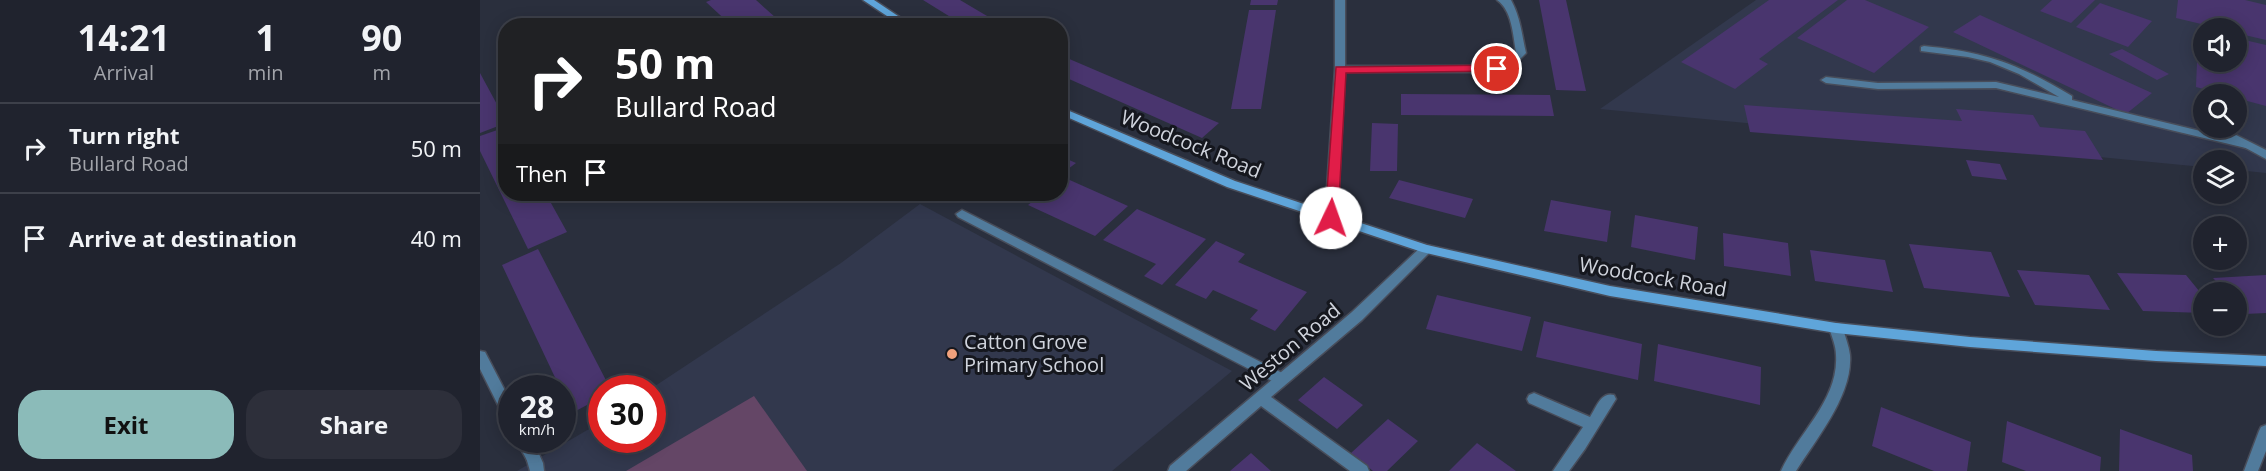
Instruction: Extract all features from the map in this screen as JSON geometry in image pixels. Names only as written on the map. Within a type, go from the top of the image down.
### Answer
[{"type":"street","points":[[868,0],[896,18]]},
{"type":"street","points":[[1331,218],[1340,69],[1340,0]]},
{"type":"street","points":[[1340,69],[1497,69],[1512,62],[1521,53],[1513,13],[1508,2],[1502,0]]},
{"type":"street","points":[[1924,49],[1977,56],[1995,61],[2038,81],[2080,105]]},
{"type":"street","points":[[1826,80],[1878,86],[1996,85],[2250,146]]},
{"type":"street","name":"Woodcock Road","points":[[1068,113],[1231,184],[1331,218],[1426,249],[1610,291],[1836,328],[1970,342],[2156,356],[2266,361]]},
{"type":"street","points":[[2235,138],[2266,155]]},
{"type":"street","points":[[962,214],[1281,379]]},
{"type":"street","name":"Weston Road","points":[[1175,471],[1358,316],[1426,249]]},
{"type":"street","points":[[1788,471],[1840,382],[1843,357],[1836,328]]},
{"type":"street","points":[[480,356],[498,391]]},
{"type":"street","points":[[1260,397],[1362,471]]},
{"type":"street","points":[[1534,399],[1593,426]]},
{"type":"street","points":[[1560,471],[1593,426],[1609,399]]},
{"type":"street","points":[[2251,471],[2266,431]]},
{"type":"shaded area","points":[[1756,0],[2266,0],[2266,173],[2247,171],[2247,150],[2193,150],[2193,166],[1600,109]]},
{"type":"shaded area","name":"Catton Grove Primary School","points":[[920,204],[1232,371],[1112,471],[517,471],[548,453],[576,453],[576,437],[588,430],[588,453],[666,453],[666,379],[841,263]]},
{"type":"shaded area","points":[[754,396],[807,471],[626,471],[657,453],[666,453],[666,448]]},
{"type":"building","points":[[756,0],[776,18],[723,18],[706,2]]},
{"type":"building","points":[[923,0],[960,0],[990,18],[952,18]]},
{"type":"building","points":[[1251,0],[1278,0],[1277,5],[1250,5]]},
{"type":"building","points":[[1539,0],[1566,0],[1586,91],[1556,90]]},
{"type":"building","points":[[1769,0],[1838,0],[1759,59],[1768,64],[1735,89],[1681,62]]},
{"type":"building","points":[[1847,0],[1865,0],[1929,27],[1874,73],[1797,38]]},
{"type":"building","points":[[2052,0],[2095,0],[2071,23],[2040,11]]},
{"type":"building","points":[[2178,0],[2245,0],[2266,5],[2266,40],[2247,36],[2247,18],[2193,18],[2193,22],[2176,18]]},
{"type":"building","points":[[2100,3],[2152,21],[2128,47],[2076,27]]},
{"type":"building","points":[[1249,10],[1276,10],[1261,109],[1231,109]]},
{"type":"building","points":[[1980,15],[2152,93],[2126,114],[1953,32]]},
{"type":"building","points":[[2247,41],[2266,45],[2266,106],[2247,101],[2247,84],[2196,84],[2197,72],[2247,72]]},
{"type":"building","points":[[2122,49],[2169,74],[2157,80],[2109,54]]},
{"type":"building","points":[[1068,58],[1219,123],[1202,138],[1068,79]]},
{"type":"building","points":[[480,73],[498,106],[498,126],[480,133]]},
{"type":"building","points":[[1401,94],[1550,95],[1554,116],[1401,115]]},
{"type":"building","points":[[1744,105],[1962,121],[1956,109],[2033,115],[2040,127],[2085,131],[2103,160],[1750,132]]},
{"type":"building","points":[[1372,123],[1398,124],[1397,171],[1370,171]]},
{"type":"building","points":[[498,130],[498,188],[480,151],[480,136]]},
{"type":"building","points":[[1068,160],[1076,163],[1068,169]]},
{"type":"building","points":[[1966,160],[2000,164],[2007,180],[1972,176]]},
{"type":"building","points":[[1068,179],[1128,206],[1095,236],[1028,205],[1033,201],[1068,201]]},
{"type":"building","points":[[1399,180],[1473,199],[1465,218],[1389,198]]},
{"type":"building","points":[[1551,200],[1611,211],[1607,242],[1544,231]]},
{"type":"building","points":[[504,201],[550,201],[567,232],[528,249]]},
{"type":"building","points":[[1137,209],[1206,239],[1162,285],[1144,276],[1156,264],[1103,240]]},
{"type":"building","points":[[1635,215],[1698,227],[1695,260],[1631,247]]},
{"type":"building","points":[[1723,233],[1788,243],[1791,276],[1724,266]]},
{"type":"building","points":[[1216,241],[1245,254],[1238,262],[1307,292],[1275,331],[1250,319],[1258,310],[1213,290],[1206,299],[1175,285]]},
{"type":"building","points":[[1909,244],[1991,252],[2010,297],[1924,288]]},
{"type":"building","points":[[538,249],[603,375],[588,375],[588,404],[576,411],[576,375],[554,375],[502,265]]},
{"type":"building","points":[[1810,250],[1885,260],[1893,292],[1815,281]]},
{"type":"building","points":[[2017,270],[2089,275],[2110,310],[2035,305]]},
{"type":"building","points":[[2117,273],[2186,275],[2193,284],[2193,313],[2143,311]]},
{"type":"building","points":[[2266,275],[2266,313],[2247,314],[2247,282],[2217,282],[2213,278]]},
{"type":"building","points":[[1437,295],[1531,317],[1522,351],[1426,329]]},
{"type":"building","points":[[1544,321],[1642,344],[1638,380],[1536,357]]},
{"type":"building","points":[[1658,344],[1761,367],[1760,405],[1654,381]]},
{"type":"building","points":[[1324,377],[1363,405],[1337,429],[1298,400]]},
{"type":"building","points":[[1881,407],[1971,442],[1967,471],[1934,471],[1872,446]]},
{"type":"building","points":[[1388,419],[1418,441],[1387,471],[1373,471],[1351,453]]},
{"type":"building","points":[[2007,421],[2101,457],[2100,471],[2026,471],[2002,462]]},
{"type":"building","points":[[2120,429],[2192,455],[2193,471],[2119,471]]},
{"type":"building","points":[[1477,443],[1516,471],[1449,471]]},
{"type":"building","points":[[1251,453],[1271,471],[1230,471]]},
{"type":"place","name":"Catton Grove Primary School","points":[[952,354]]},
{"type":"route","points":[[1331,218],[1340,69],[1497,69]]}]
